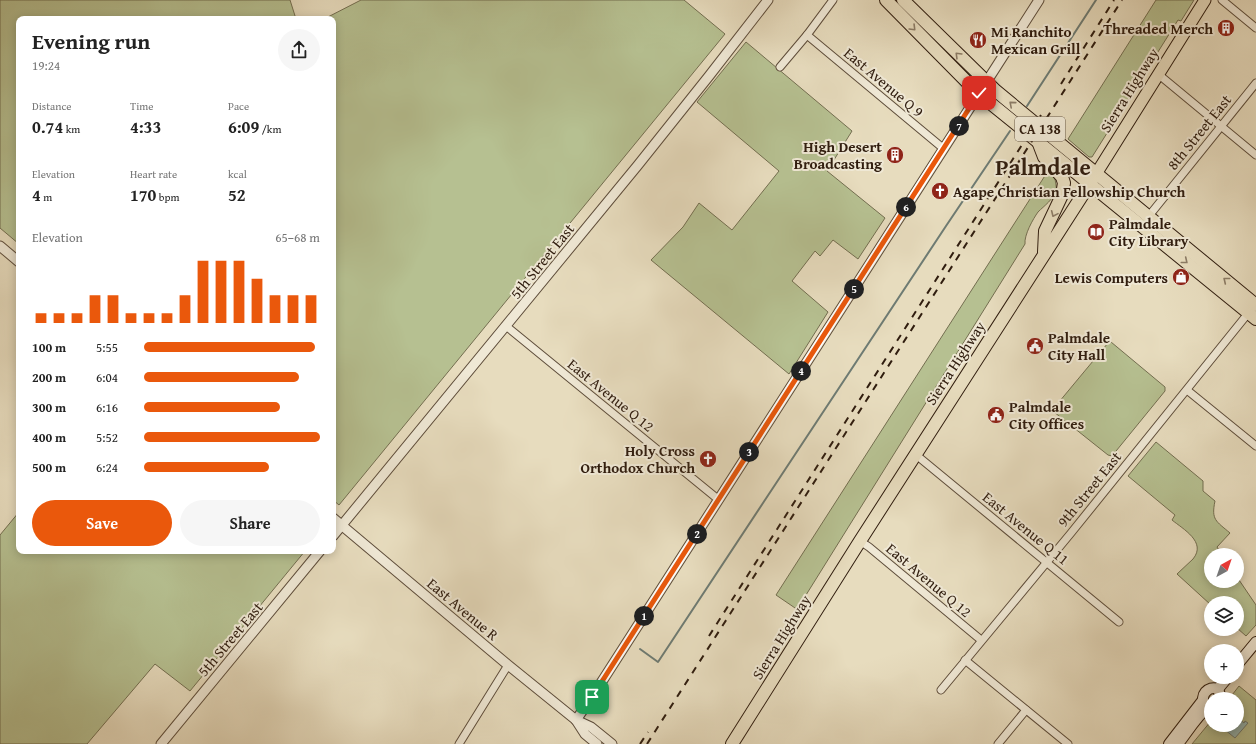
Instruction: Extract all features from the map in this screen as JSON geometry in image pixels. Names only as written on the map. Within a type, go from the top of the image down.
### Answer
[{"type":"highway","name":"CA 138","points":[[886,0],[979,93],[1039,142],[1148,217],[1254,309]]},
{"type":"highway","name":"CA 138","points":[[903,0],[986,82],[1040,128],[1093,179],[1254,309]]},
{"type":"highway","points":[[1039,142],[1044,157],[1062,177],[1064,183],[1062,195],[1045,232],[1044,252]]},
{"type":"highway","name":"Sierra Highway","points":[[732,744],[1044,252],[1093,179]]},
{"type":"main road","name":"Sierra Highway","points":[[1093,179],[1205,0]]},
{"type":"main road","points":[[1244,657],[1256,642]]},
{"type":"main road","points":[[1169,744],[1204,708]]},
{"type":"main road","points":[[1178,744],[1204,709]]},
{"type":"street","name":"5th Street East","points":[[336,532],[686,106],[768,0]]},
{"type":"street","points":[[780,67],[833,0]]},
{"type":"street","points":[[576,720],[719,500],[1039,0]]},
{"type":"street","points":[[1222,0],[1256,28]]},
{"type":"street","name":"East Avenue Q 9","points":[[807,34],[944,149]]},
{"type":"street","points":[[1158,74],[1256,155]]},
{"type":"street","name":"8th Street East","points":[[1148,217],[1256,83]]},
{"type":"street","points":[[0,246],[16,259]]},
{"type":"street","name":"9th Street East","points":[[940,690],[1254,309]]},
{"type":"street","name":"East Avenue Q 12","points":[[506,326],[719,500]]},
{"type":"street","points":[[1187,390],[1256,446]]},
{"type":"street","name":"East Avenue Q 11","points":[[915,454],[1120,622]]},
{"type":"street","name":"East Avenue R","points":[[336,520],[508,665],[576,720],[591,727],[612,744]]},
{"type":"street","name":"East Avenue Q 12","points":[[860,541],[981,640]]},
{"type":"street","name":"5th Street East","points":[[161,744],[318,554]]},
{"type":"street","points":[[965,660],[1068,744]]},
{"type":"street","points":[[459,744],[508,665]]},
{"type":"street","points":[[998,744],[1026,710]]},
{"type":"street","name":"East Avenue R","points":[[576,720],[585,734],[597,744]]},
{"type":"green space","points":[[0,0],[290,0],[295,16],[16,16],[16,241],[0,228]]},
{"type":"green space","points":[[361,0],[684,0],[725,34],[339,505],[336,502],[336,16],[330,16]]},
{"type":"green space","points":[[1156,0],[1194,0],[1181,21],[1178,20],[1092,157],[1089,157],[1068,139]]},
{"type":"green space","points":[[746,42],[852,131],[827,171],[885,218],[858,259],[833,240],[820,256],[815,251],[792,281],[828,312],[789,374],[651,260],[683,227],[699,203],[732,230],[779,171],[697,102]]},
{"type":"green space","points":[[1048,171],[1055,178],[1055,193],[1038,212],[1031,223],[1027,232],[1025,244],[806,595],[803,610],[798,610],[776,595]]},
{"type":"green space","points":[[1111,342],[1165,387],[1165,391],[1112,456],[1108,455],[1054,412],[1054,408],[1108,343]]},
{"type":"green space","points":[[1156,442],[1203,481],[1203,491],[1215,501],[1214,516],[1216,520],[1230,533],[1218,548],[1204,548],[1204,588],[1244,587],[1256,605],[1256,625],[1246,636],[1244,634],[1244,596],[1204,596],[1204,599],[1177,574],[1193,559],[1197,553],[1197,547],[1192,536],[1172,520],[1175,515],[1128,476]]},
{"type":"green space","points":[[16,516],[16,554],[303,554],[190,691],[155,664],[87,744],[0,744],[0,535]]},
{"type":"green space","points":[[1239,686],[1256,700],[1256,744],[1192,744],[1204,729],[1204,732],[1244,732],[1244,692],[1234,692]]},
{"type":"water","points":[[1245,721],[1248,723],[1244,728]]},
{"type":"water","points":[[1228,732],[1240,732],[1235,738]]},
{"type":"waterway","points":[[1027,106],[1096,0]]},
{"type":"waterway","points":[[640,649],[658,662],[1010,131]]},
{"type":"railway","points":[[1061,84],[1114,0]]},
{"type":"railway","points":[[647,744],[1122,0]]},
{"type":"railway","points":[[709,636],[1041,115]]},
{"type":"railway","points":[[640,744],[648,732]]},
{"type":"place","name":"Threaded Merch","points":[[1226,28]]},
{"type":"place","name":"Mi Ranchito Mexican Grill","points":[[978,40]]},
{"type":"place","name":"High Desert Broadcasting","points":[[895,155]]},
{"type":"place","name":"Agape Christian Fellowship Church","points":[[940,191]]},
{"type":"place","name":"Palmdale City Library","points":[[1096,232]]},
{"type":"place","name":"Lewis Computers","points":[[1181,277]]},
{"type":"place","name":"Palmdale City Hall","points":[[1035,346]]},
{"type":"place","name":"Palmdale City Offices","points":[[996,415]]},
{"type":"place","name":"Holy Cross Orthodox Church","points":[[708,459]]},
{"type":"district","name":"Palmdale","points":[[1043,166]]},
{"type":"route","points":[[592,697],[979,93]]}]
